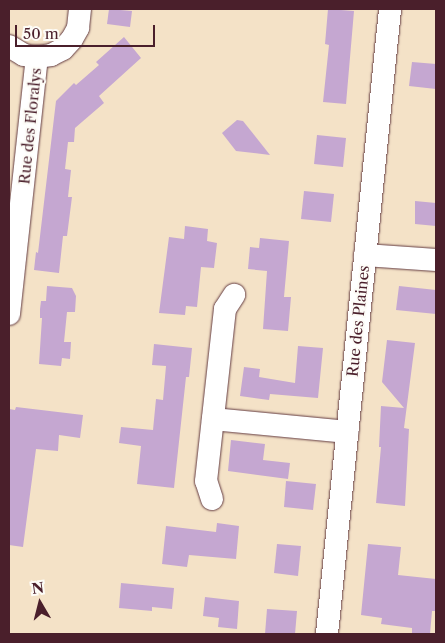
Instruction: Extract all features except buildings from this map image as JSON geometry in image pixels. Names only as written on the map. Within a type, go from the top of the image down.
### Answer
[{"type":"street","name":"Rue des Floralys","points":[[9,46],[24,55],[37,57],[51,55],[63,49],[72,39],[78,28],[80,9]]},
{"type":"street","name":"Rue des Plaines","points":[[327,634],[390,9]]},
{"type":"street","name":"Rue des Floralys","points":[[9,314],[37,57]]},
{"type":"street","points":[[365,255],[436,260]]},
{"type":"street","points":[[212,499],[206,481],[225,309],[234,295]]},
{"type":"street","points":[[213,419],[347,432]]}]
